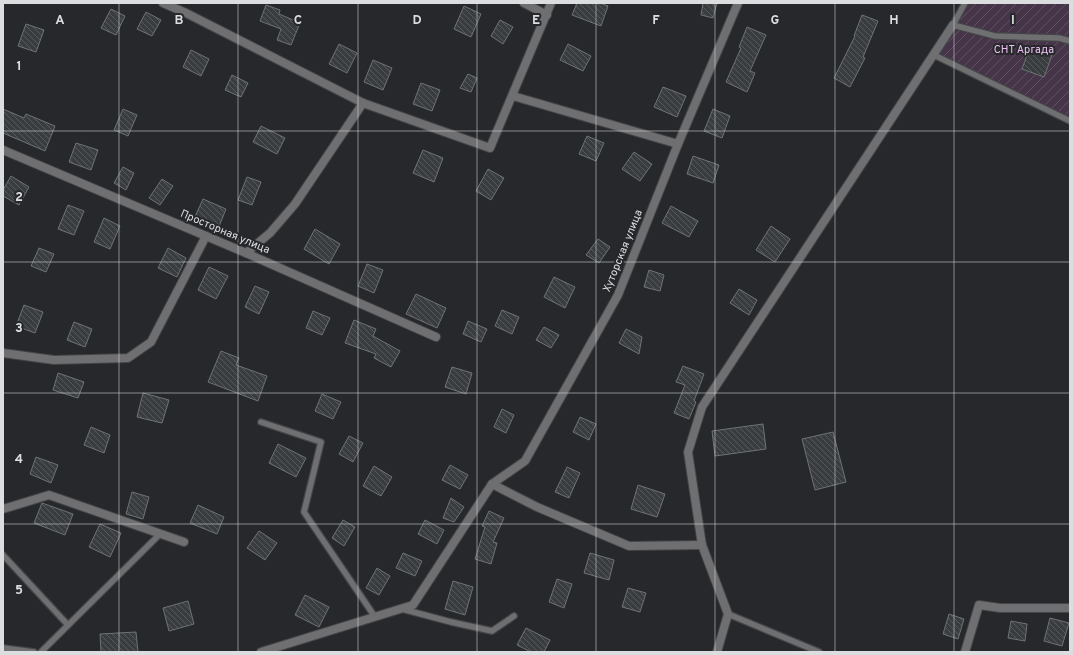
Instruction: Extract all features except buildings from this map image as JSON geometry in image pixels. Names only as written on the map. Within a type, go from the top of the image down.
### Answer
[{"type":"street","points":[[163,3],[186,13],[363,103],[490,148],[551,3]]},
{"type":"street","points":[[524,3],[547,15]]},
{"type":"street","name":"Хуторская улица","points":[[492,484],[525,461],[618,295],[678,144],[738,3]]},
{"type":"street","points":[[718,652],[728,614],[702,545],[688,452],[702,406],[953,25]]},
{"type":"street","points":[[512,96],[678,144]]},
{"type":"street","points":[[246,253],[270,233],[295,204],[363,103]]},
{"type":"street","name":"Просторная улица","points":[[3,150],[246,253],[436,337]]},
{"type":"street","points":[[3,353],[54,360],[128,358],[151,342],[206,236]]},
{"type":"street","points":[[262,652],[413,605],[492,484],[536,507],[628,546],[702,545]]},
{"type":"street","points":[[3,509],[49,496],[184,542]]},
{"type":"street","points":[[965,652],[979,605],[1000,608],[1070,608]]},
{"type":"lane","points":[[965,3],[953,25],[995,36],[1059,38],[1070,41]]},
{"type":"lane","points":[[934,55],[1070,121]]},
{"type":"lane","points":[[261,422],[321,442],[304,512],[375,617]]},
{"type":"lane","points":[[41,652],[160,534]]},
{"type":"lane","points":[[3,555],[68,625]]},
{"type":"lane","points":[[402,609],[492,631],[514,616]]},
{"type":"lane","points":[[728,614],[819,652]]},
{"type":"lane","points":[[3,648],[34,652]]},
{"type":"green space","name":"СНТ Аргада","points":[[964,3],[1070,3],[1070,125],[934,55]]}]
